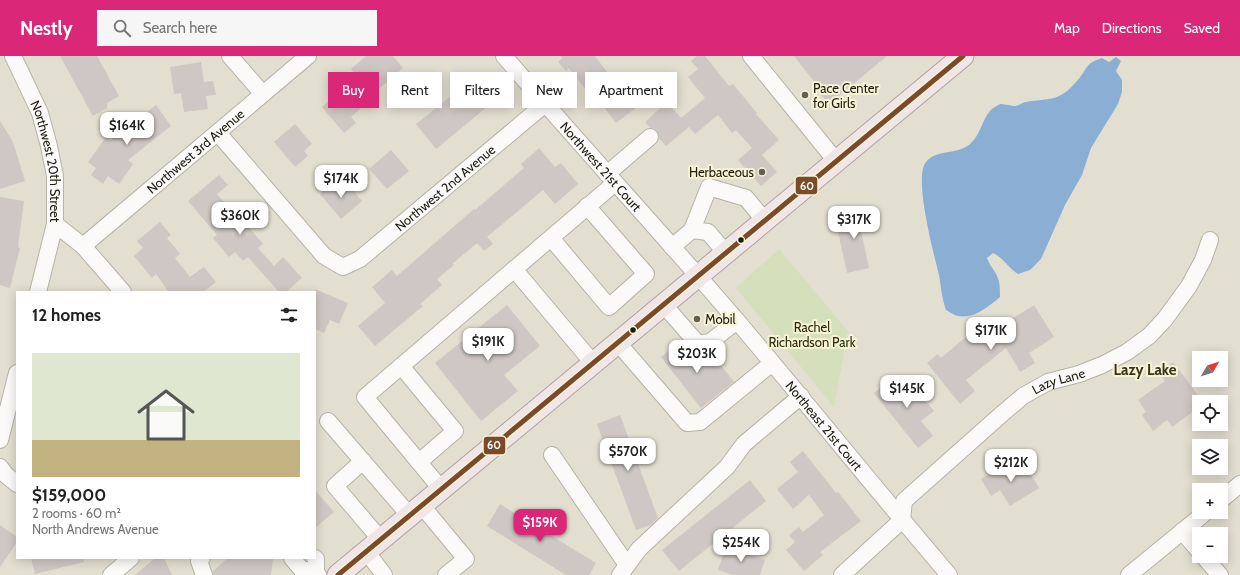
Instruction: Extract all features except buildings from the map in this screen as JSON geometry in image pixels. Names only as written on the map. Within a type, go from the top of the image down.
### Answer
[{"type":"main road","points":[[338,575],[765,221],[953,59]]},
{"type":"street","name":"Northwest 20th Street","points":[[13,56],[40,114],[49,146],[55,176],[55,224],[83,246],[122,291]]},
{"type":"street","points":[[230,56],[263,94]]},
{"type":"street","name":"Northwest 3rd Avenue","points":[[83,246],[308,56]]},
{"type":"street","name":"Northwest 21st Court","points":[[504,56],[522,77]]},
{"type":"street","points":[[751,56],[836,161]]},
{"type":"street","name":"Northwest 2nd Avenue","points":[[218,133],[324,256],[343,266],[360,259],[540,108]]},
{"type":"street","name":"Northwest 21st Court","points":[[549,108],[698,277]]},
{"type":"street","points":[[442,490],[364,397],[588,206],[650,137]]},
{"type":"street","points":[[672,247],[692,230],[709,186],[746,198],[765,221]]},
{"type":"street","points":[[551,238],[609,307],[646,274],[588,206]]},
{"type":"street","points":[[38,291],[55,224]]},
{"type":"street","points":[[692,230],[708,232],[726,253]]},
{"type":"street","name":"Lazy Lane","points":[[902,520],[904,501],[1023,396],[1048,382],[1079,374],[1102,365],[1127,352],[1149,336],[1161,323],[1189,286],[1203,260],[1210,240]]},
{"type":"street","points":[[514,269],[594,363]]},
{"type":"street","name":"Northeast 21st Court","points":[[698,277],[801,396],[949,575]]},
{"type":"street","points":[[664,305],[698,344],[710,342],[737,321]]},
{"type":"street","points":[[618,343],[687,423],[700,422],[772,364]]},
{"type":"street","points":[[401,366],[455,431],[419,462]]},
{"type":"street","points":[[0,440],[16,376]]},
{"type":"street","points":[[552,455],[623,570],[639,550],[727,468],[744,444],[801,396]]},
{"type":"street","points":[[328,421],[363,461],[466,559],[446,575]]},
{"type":"street","points":[[363,461],[335,486],[374,546],[384,575]]},
{"type":"street","points":[[0,467],[6,475],[16,483]]},
{"type":"street","points":[[1228,494],[1240,484]]},
{"type":"street","points":[[1129,575],[1197,519]]},
{"type":"street","points":[[842,575],[902,520]]},
{"type":"street","points":[[1182,531],[1192,543]]},
{"type":"street","points":[[112,575],[129,559]]},
{"type":"street","points":[[293,559],[301,570],[316,568]]},
{"type":"street","points":[[1209,563],[1220,575]]},
{"type":"green space","name":"Rachel Richardson Park","points":[[779,249],[848,331],[834,407],[736,288]]},
{"type":"water","points":[[1116,57],[1121,61],[1116,71],[1122,80],[1122,92],[1118,104],[1091,148],[1082,175],[1065,205],[1041,259],[1030,270],[1018,274],[993,253],[987,258],[998,278],[1000,297],[991,305],[970,316],[958,316],[946,310],[929,234],[923,199],[923,170],[926,162],[936,155],[961,149],[967,146],[980,131],[985,118],[990,111],[1000,104],[1016,106],[1025,102],[1059,96],[1070,88],[1080,78],[1089,65],[1096,60],[1102,58],[1109,62]]},
{"type":"transit line","name":"60","points":[[338,575],[963,56]]},
{"type":"place","name":"Pace Center for Girls","points":[[805,95]]},
{"type":"place","name":"Herbaceous","points":[[762,172]]},
{"type":"place","name":"Mobil","points":[[697,319]]},
{"type":"district","name":"Lazy Lake","points":[[1145,370]]}]
